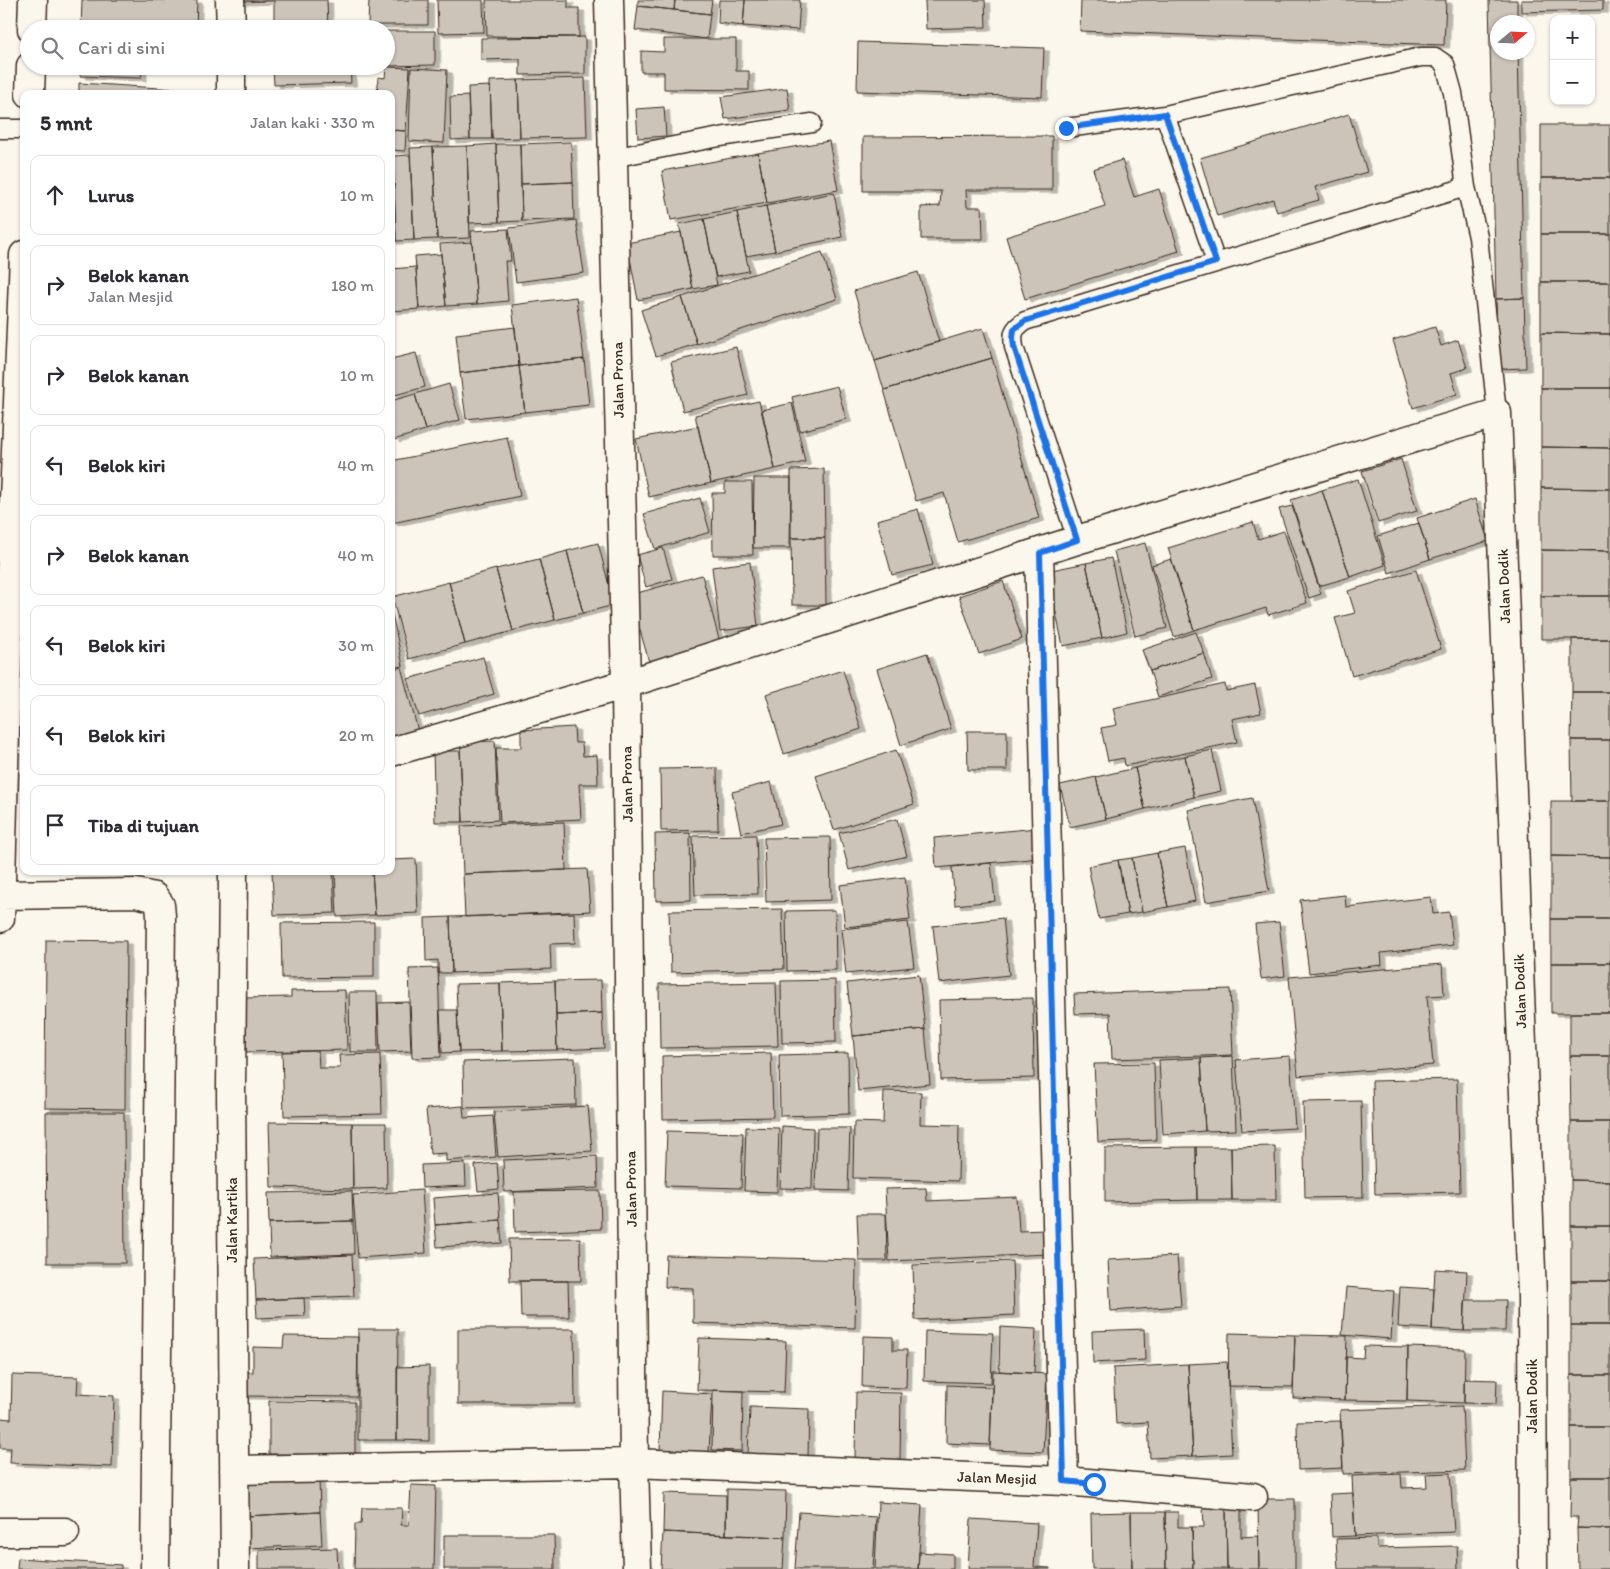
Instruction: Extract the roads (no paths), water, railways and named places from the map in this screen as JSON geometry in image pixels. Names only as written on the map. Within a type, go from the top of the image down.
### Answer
[{"type":"street","points":[[32,20],[33,0]]},
{"type":"street","points":[[230,0],[231,20]]},
{"type":"street","name":"Jalan Prona","points":[[609,0],[626,684],[634,1464],[637,1569]]},
{"type":"street","points":[[30,75],[30,90]]},
{"type":"street","points":[[231,75],[231,90]]},
{"type":"street","points":[[20,339],[3,695],[0,902],[59,883],[136,893],[154,897],[160,905],[155,1569]]},
{"type":"street","points":[[395,751],[626,684],[1077,540],[1497,413]]},
{"type":"street","name":"Jalan Dodik","points":[[1497,413],[1532,1296],[1533,1569]]},
{"type":"street","points":[[1040,553],[1064,1481]]},
{"type":"street","name":"Jalan Kartika","points":[[233,875],[232,1098],[235,1569]]},
{"type":"street","name":"Jalan Mesjid","points":[[234,1470],[634,1464],[1064,1481],[1253,1498]]},
{"type":"street","points":[[0,1532],[65,1532]]},
{"type":"lane","points":[[1066,128],[1165,114],[1422,58],[1435,57],[1445,64],[1451,84],[1466,187],[1478,237],[1497,413]]},
{"type":"lane","points":[[1165,114],[1216,262]]},
{"type":"lane","points":[[612,158],[720,137],[812,123]]},
{"type":"lane","points":[[0,128],[20,129]]},
{"type":"lane","points":[[1077,540],[1014,347],[1014,329],[1025,321],[1466,187]]}]
